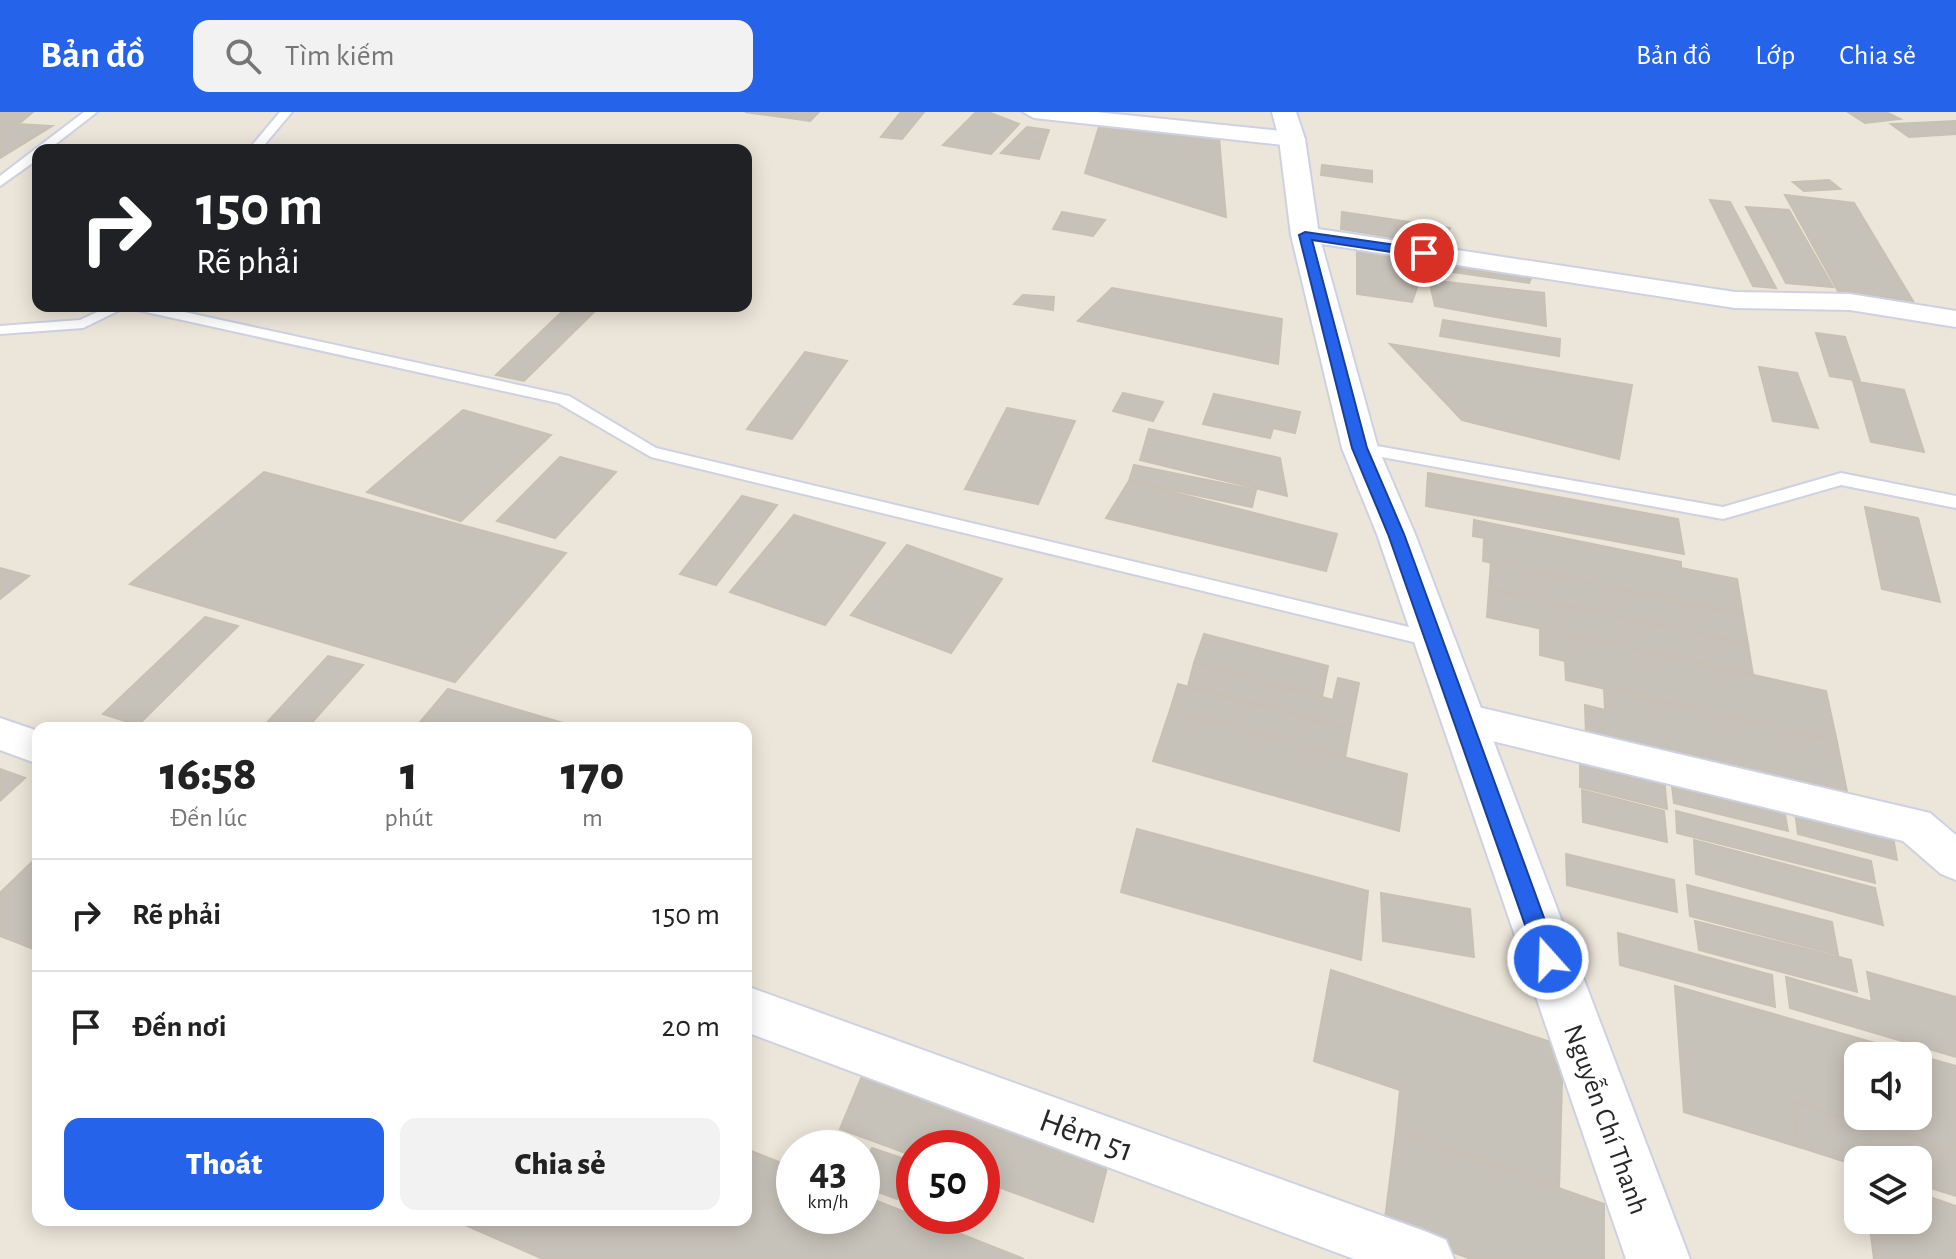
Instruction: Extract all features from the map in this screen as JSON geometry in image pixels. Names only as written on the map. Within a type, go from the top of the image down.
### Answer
[{"type":"main road","name":"Nguyễn Chí Thanh","points":[[1288,126],[1305,235],[1360,448],[1396,534],[1658,1259]]},
{"type":"street","points":[[1034,112],[1288,126]]},
{"type":"street","points":[[1305,235],[1735,300],[1850,302],[1956,319]]},
{"type":"street","points":[[1461,719],[1915,826],[1956,861]]},
{"type":"street","points":[[0,734],[32,746]]},
{"type":"street","name":"Hẻm 51","points":[[752,1011],[1427,1259]]},
{"type":"lane","points":[[49,144],[91,112]]},
{"type":"lane","points":[[259,144],[286,112]]},
{"type":"lane","points":[[0,182],[32,157]]},
{"type":"lane","points":[[0,330],[83,324],[108,312]]},
{"type":"lane","points":[[164,312],[563,399],[651,452],[1434,640]]},
{"type":"lane","points":[[1360,448],[1723,513],[1841,479],[1956,502]]},
{"type":"building","points":[[0,112],[33,112],[21,122],[0,123]]},
{"type":"building","points":[[745,112],[819,112],[810,121]]},
{"type":"building","points":[[901,112],[924,112],[902,139],[881,137]]},
{"type":"building","points":[[976,112],[988,112],[1019,124],[991,154],[943,145]]},
{"type":"building","points":[[1848,112],[1886,112],[1900,119],[1865,123]]},
{"type":"building","points":[[1101,120],[1219,138],[1226,217],[1085,173]]},
{"type":"building","points":[[1956,121],[1956,134],[1909,137],[1891,124]]},
{"type":"building","points":[[0,123],[52,126],[0,158]]},
{"type":"building","points":[[1027,127],[1049,130],[1044,144],[1014,140]]},
{"type":"building","points":[[1014,140],[1044,144],[1039,159],[1001,153]]},
{"type":"building","points":[[1322,165],[1372,171],[1372,182],[1321,175]]},
{"type":"building","points":[[1829,180],[1840,189],[1804,191],[1793,182]]},
{"type":"building","points":[[1785,195],[1854,203],[1913,301],[1838,291]]},
{"type":"building","points":[[1710,200],[1730,202],[1776,288],[1753,286]]},
{"type":"building","points":[[1746,207],[1789,210],[1833,287],[1786,283]]},
{"type":"building","points":[[1062,212],[1105,220],[1093,236],[1053,229]]},
{"type":"building","points":[[1342,212],[1450,228],[1443,246],[1341,229]]},
{"type":"building","points":[[1357,250],[1404,257],[1422,273],[1412,302],[1357,294]]},
{"type":"building","points":[[1424,253],[1535,270],[1529,283],[1424,268]]},
{"type":"building","points":[[1429,280],[1544,293],[1546,326],[1435,306]]},
{"type":"building","points":[[1112,288],[1282,319],[1278,364],[1078,321]]},
{"type":"building","points":[[1023,295],[1054,297],[1053,310],[1014,304]]},
{"type":"building","points":[[562,312],[594,312],[524,381],[496,375]]},
{"type":"building","points":[[1443,320],[1560,339],[1559,356],[1440,336]]},
{"type":"building","points":[[1816,333],[1845,337],[1860,381],[1830,376]]},
{"type":"building","points":[[1390,344],[1632,385],[1619,459],[1462,420]]},
{"type":"building","points":[[805,352],[847,361],[792,439],[747,429]]},
{"type":"building","points":[[1759,367],[1797,373],[1818,428],[1773,421]]},
{"type":"building","points":[[1853,381],[1904,390],[1924,452],[1871,442]]},
{"type":"building","points":[[1123,393],[1163,402],[1153,421],[1113,411]]},
{"type":"building","points":[[1214,394],[1300,412],[1295,433],[1273,428],[1270,438],[1203,424]]},
{"type":"building","points":[[1007,408],[1075,421],[1038,504],[965,489]]},
{"type":"building","points":[[463,410],[551,435],[461,521],[367,492]]},
{"type":"building","points":[[1149,429],[1280,458],[1287,496],[1140,460]]},
{"type":"building","points":[[560,457],[616,472],[555,538],[497,521]]},
{"type":"building","points":[[1134,465],[1256,490],[1252,507],[1129,481]]},
{"type":"building","points":[[264,472],[566,553],[455,682],[130,584]]},
{"type":"building","points":[[1428,473],[1678,519],[1684,554],[1426,506]]},
{"type":"building","points":[[1129,481],[1337,534],[1326,571],[1106,518]]},
{"type":"building","points":[[742,496],[777,505],[716,585],[680,574]]},
{"type":"building","points":[[1865,507],[1918,518],[1940,602],[1882,589]]},
{"type":"building","points":[[794,515],[885,543],[825,625],[730,592]]},
{"type":"building","points":[[1474,520],[1681,562],[1681,568],[1737,579],[1743,615],[1483,561],[1484,538],[1473,536]]},
{"type":"building","points":[[907,545],[1002,579],[951,653],[851,615]]},
{"type":"building","points":[[1491,562],[1743,615],[1748,644],[1489,589]]},
{"type":"building","points":[[0,568],[29,576],[0,599]]},
{"type":"building","points":[[1489,589],[1748,644],[1753,675],[1487,617]]},
{"type":"building","points":[[205,617],[238,626],[141,722],[128,722],[103,714]]},
{"type":"building","points":[[1540,628],[1826,691],[1837,742],[1566,680],[1565,661],[1540,655]]},
{"type":"building","points":[[1204,634],[1328,666],[1322,697],[1194,663]]},
{"type":"building","points":[[328,656],[363,665],[312,722],[268,722]]},
{"type":"building","points":[[1194,663],[1333,700],[1338,678],[1359,683],[1350,730],[1188,686]]},
{"type":"building","points":[[1178,684],[1350,730],[1345,758],[1170,710]]},
{"type":"building","points":[[1604,688],[1837,742],[1848,797],[1586,736],[1585,705],[1605,710]]},
{"type":"building","points":[[448,689],[560,722],[420,722]]},
{"type":"building","points":[[1170,710],[1407,774],[1399,831],[1153,761]]},
{"type":"building","points":[[1580,756],[1664,777],[1667,809],[1580,787]]},
{"type":"building","points":[[0,769],[25,778],[0,801]]},
{"type":"building","points":[[1671,777],[1783,804],[1788,831],[1674,803]]},
{"type":"building","points":[[1582,790],[1664,811],[1667,842],[1583,822]]},
{"type":"building","points":[[1676,811],[1871,861],[1875,883],[1677,833]]},
{"type":"building","points":[[1795,811],[1893,837],[1897,860],[1798,834]]},
{"type":"building","points":[[1137,829],[1368,891],[1361,960],[1121,892]]},
{"type":"building","points":[[1694,840],[1875,888],[1883,925],[1696,874]]},
{"type":"building","points":[[1566,854],[1674,880],[1677,912],[1567,885]]},
{"type":"building","points":[[32,862],[32,948],[0,936],[0,893]]},
{"type":"building","points":[[1687,885],[1832,922],[1838,955],[1690,916]]},
{"type":"building","points":[[1381,893],[1470,909],[1474,957],[1383,941]]},
{"type":"building","points":[[1695,921],[1851,960],[1857,992],[1699,950]]},
{"type":"building","points":[[1618,933],[1772,975],[1775,1007],[1620,965]]},
{"type":"building","points":[[1331,970],[1563,1046],[1559,1189],[1396,1131],[1400,1090],[1314,1061]]},
{"type":"building","points":[[1867,972],[1956,997],[1956,1057],[1932,1050],[1932,1042],[1905,1042],[1790,1008],[1786,977],[1872,1002]]},
{"type":"building","points":[[1675,986],[1872,1042],[1844,1042],[1844,1118],[1792,1102],[1799,1147],[1684,1112]]},
{"type":"building","points":[[1932,1059],[1956,1066],[1956,1151],[1886,1130],[1932,1130]]},
{"type":"building","points":[[865,1069],[968,1106],[959,1130],[896,1130],[896,1149],[880,1144],[880,1130],[840,1129]]},
{"type":"building","points":[[1792,1102],[1844,1118],[1844,1130],[1886,1130],[1956,1151],[1956,1196],[1932,1188],[1932,1146],[1844,1146],[1844,1161],[1799,1147]]},
{"type":"building","points":[[968,1106],[1110,1156],[1093,1222],[1000,1188],[1000,1130],[959,1130]]},
{"type":"building","points":[[1396,1131],[1604,1204],[1604,1259],[1471,1259],[1384,1227]]},
{"type":"building","points":[[752,1151],[776,1161],[776,1234],[880,1234],[880,1202],[896,1208],[896,1234],[961,1234],[1024,1259],[543,1259],[468,1226],[752,1226]]},
{"type":"building","points":[[880,1151],[896,1156],[896,1199],[880,1193]]},
{"type":"building","points":[[1932,1198],[1956,1206],[1956,1259],[1874,1259],[1871,1234],[1932,1234]]},
{"type":"route","points":[[1424,253],[1305,235],[1360,448],[1396,534],[1548,959]]}]
